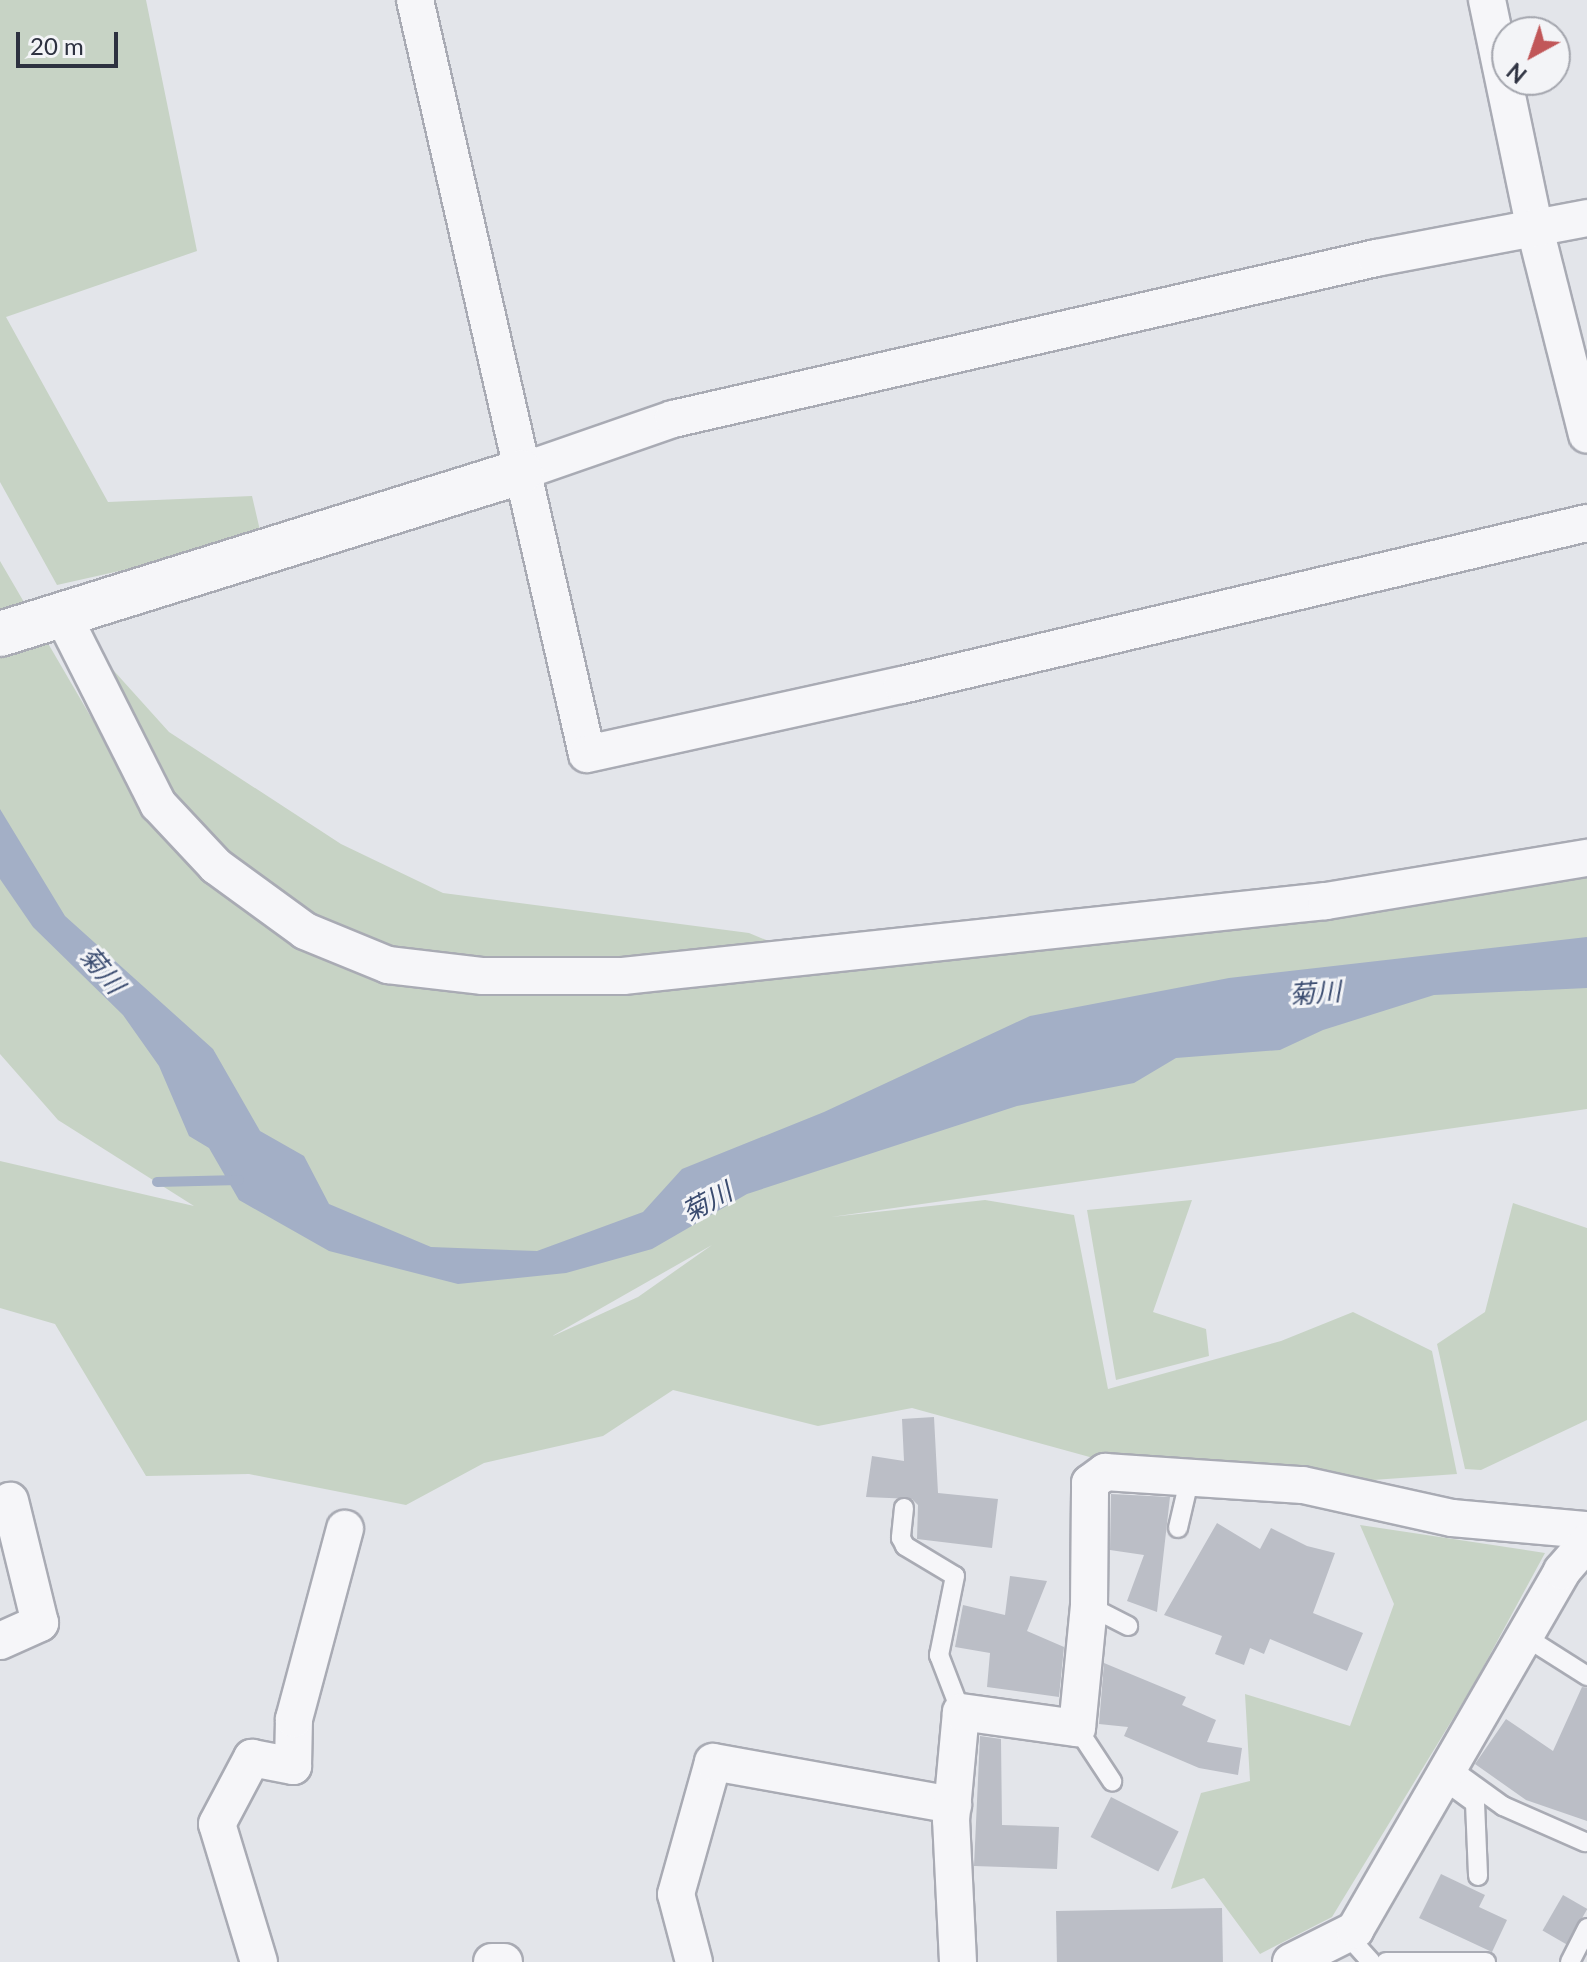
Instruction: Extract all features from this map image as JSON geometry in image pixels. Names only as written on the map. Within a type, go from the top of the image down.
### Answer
[{"type":"street","points":[[415,0],[520,472],[587,754],[902,685],[1587,523]]},
{"type":"street","points":[[1487,0],[1535,229],[1587,435]]},
{"type":"street","points":[[0,634],[520,472],[673,419],[1376,258],[1587,218]]},
{"type":"street","points":[[55,617],[158,804],[216,866],[305,931],[388,965],[483,976],[623,976],[1326,901],[1587,858]]},
{"type":"street","points":[[958,1962],[953,1805],[961,1712],[1077,1728],[1089,1606],[1090,1483],[1105,1472],[1189,1481],[1303,1485],[1452,1518],[1587,1530]]},
{"type":"street","points":[[0,1641],[40,1623],[10,1501]]},
{"type":"street","points":[[259,1962],[217,1824],[252,1758],[293,1766],[294,1719],[345,1529]]},
{"type":"street","points":[[1291,1962],[1355,1930],[1562,1571],[1587,1542]]},
{"type":"street","points":[[694,1962],[676,1894],[713,1762],[953,1805]]},
{"type":"street","points":[[492,1962],[504,1962]]},
{"type":"lane","points":[[1178,1528],[1189,1481]]},
{"type":"lane","points":[[904,1508],[901,1538],[905,1546],[955,1576],[939,1655],[961,1712]]},
{"type":"lane","points":[[1089,1606],[1128,1626]]},
{"type":"lane","points":[[1524,1636],[1587,1676]]},
{"type":"lane","points":[[1077,1728],[1112,1781]]},
{"type":"lane","points":[[1445,1773],[1503,1806],[1585,1842]]},
{"type":"lane","points":[[1445,1773],[1475,1803],[1478,1876]]},
{"type":"lane","points":[[1570,1962],[1587,1928]]},
{"type":"lane","points":[[1347,1935],[1371,1962]]},
{"type":"lane","points":[[1386,1962],[1486,1962]]},
{"type":"green space","points":[[0,0],[146,0],[197,251],[6,317],[108,502],[252,496],[262,539],[57,585],[0,482]]},
{"type":"green space","points":[[0,561],[123,772],[96,651],[169,732],[341,844],[443,893],[749,933],[795,952],[1587,868],[1587,1109],[831,1217],[985,1200],[1074,1215],[1108,1389],[1281,1341],[1353,1312],[1432,1351],[1457,1474],[1303,1485],[1177,1481],[912,1408],[818,1426],[673,1390],[603,1436],[484,1463],[406,1505],[249,1474],[146,1476],[55,1324],[0,1308],[0,1161],[194,1206],[58,1120],[0,1054]],"holes":[[[712,1245],[638,1297],[553,1336]]]},
{"type":"green space","points":[[1192,1200],[1153,1312],[1206,1329],[1209,1356],[1116,1380],[1087,1210]]},
{"type":"green space","points":[[1513,1203],[1587,1228],[1587,1420],[1481,1470],[1465,1469],[1437,1344],[1485,1312]]},
{"type":"green space","points":[[1360,1525],[1545,1553],[1474,1684],[1332,1917],[1260,1954],[1204,1878],[1171,1889],[1201,1793],[1250,1781],[1245,1694],[1350,1726],[1394,1604]]},
{"type":"water","name":"菊川","points":[[0,809],[65,916],[213,1049],[260,1131],[304,1156],[329,1204],[431,1247],[537,1251],[643,1212],[682,1169],[824,1112],[1030,1016],[1229,978],[1587,937],[1587,988],[1434,995],[1323,1030],[1280,1050],[1176,1058],[1134,1083],[1017,1106],[747,1194],[652,1249],[566,1273],[458,1284],[329,1251],[239,1200],[209,1148],[189,1136],[159,1066],[123,1015],[33,927],[0,879]]},
{"type":"building","points":[[934,1417],[938,1493],[998,1499],[992,1548],[917,1539],[918,1505],[912,1499],[866,1497],[872,1456],[904,1461],[902,1419]]},
{"type":"building","points":[[1111,1494],[1170,1497],[1157,1612],[1127,1601],[1144,1555],[1110,1550]]},
{"type":"building","points":[[1217,1523],[1260,1549],[1271,1528],[1307,1546],[1335,1553],[1313,1613],[1363,1633],[1347,1671],[1270,1639],[1264,1654],[1250,1648],[1244,1665],[1215,1654],[1222,1636],[1164,1615]]},
{"type":"building","points":[[1010,1576],[1047,1581],[1027,1631],[1064,1647],[1059,1697],[987,1687],[990,1653],[955,1647],[963,1605],[1005,1615]]},
{"type":"building","points":[[1104,1663],[1186,1697],[1182,1705],[1216,1720],[1207,1742],[1242,1748],[1238,1775],[1199,1768],[1124,1736],[1128,1727],[1099,1724]]},
{"type":"building","points":[[1582,1687],[1587,1688],[1587,1821],[1526,1800],[1475,1764],[1506,1719],[1553,1751]]},
{"type":"building","points":[[980,1736],[1001,1739],[1002,1825],[1059,1827],[1057,1869],[974,1866]]},
{"type":"building","points":[[1111,1797],[1179,1832],[1158,1872],[1091,1837]]},
{"type":"building","points":[[1441,1874],[1485,1895],[1479,1907],[1507,1920],[1492,1952],[1419,1918]]},
{"type":"building","points":[[1563,1895],[1587,1909],[1567,1945],[1542,1931]]},
{"type":"building","points":[[1222,1908],[1223,1962],[1057,1962],[1056,1911]]},
{"type":"waterway","points":[[157,1182],[239,1180]]}]
